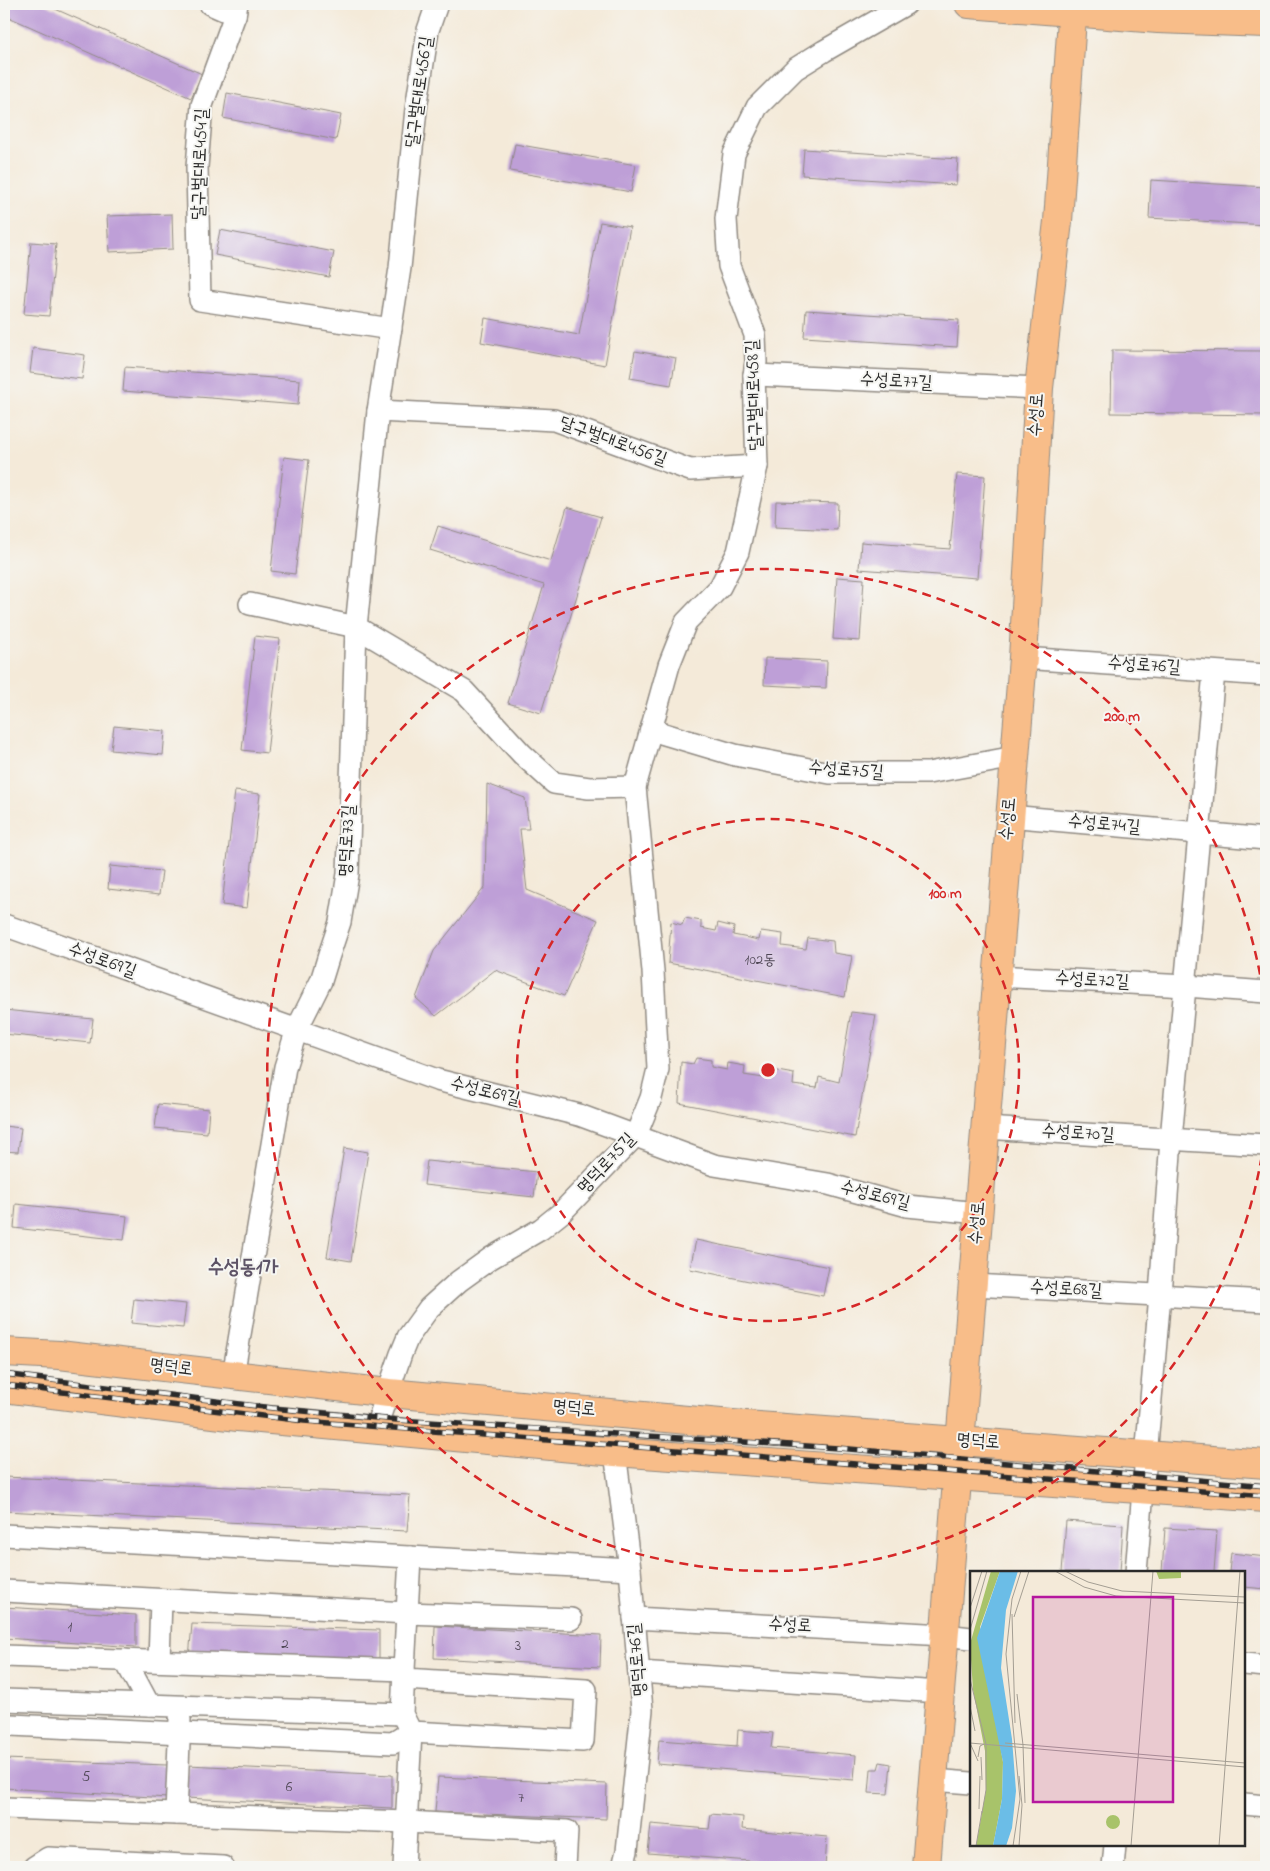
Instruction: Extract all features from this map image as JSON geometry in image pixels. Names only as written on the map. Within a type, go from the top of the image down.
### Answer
[{"type":"main road","points":[[969,4],[1073,8],[1158,19],[1266,23]]},
{"type":"main road","name":"수성로","points":[[926,1867],[940,1692],[958,1636],[958,1476],[960,1441],[1023,658],[1039,388],[1058,221],[1073,8]]},
{"type":"main road","name":"명덕로","points":[[4,1352],[59,1355],[389,1393],[732,1424],[1146,1453],[1266,1464]]},
{"type":"main road","name":"명덕로","points":[[4,1388],[238,1417],[615,1452],[1266,1498]]},
{"type":"street","points":[[210,4],[236,9]]},
{"type":"street","name":"달구벌대로456길","points":[[356,627],[378,411],[400,268],[416,109],[428,30],[437,4]]},
{"type":"street","name":"달구벌대로458길","points":[[635,787],[669,665],[686,622],[720,587],[738,552],[757,466],[754,375],[756,362],[755,335],[729,266],[726,219],[734,154],[757,107],[795,69],[906,4]]},
{"type":"street","name":"달구벌대로454길","points":[[236,9],[202,105],[197,167],[200,300],[391,329]]},
{"type":"street","name":"수성로77길","points":[[754,375],[1039,388]]},
{"type":"street","name":"달구벌대로456길","points":[[378,411],[554,420],[690,470],[757,466]]},
{"type":"street","points":[[250,604],[356,627],[464,691],[522,754],[554,783],[589,788],[635,787]]},
{"type":"street","name":"명덕로73길","points":[[234,1376],[285,1067],[297,1029],[321,981],[340,922],[348,874],[356,627]]},
{"type":"street","name":"수성로76길","points":[[1023,658],[1266,675]]},
{"type":"street","points":[[1136,1571],[1160,1295],[1171,1139],[1214,672]]},
{"type":"street","name":"수성로75길","points":[[651,730],[735,755],[830,774],[928,774],[1015,757]]},
{"type":"street","name":"명덕로75길","points":[[375,1430],[408,1337],[428,1308],[459,1281],[491,1258],[541,1229],[561,1213],[636,1136],[651,1098],[658,1069],[652,962],[635,787]]},
{"type":"street","name":"수성로74길","points":[[1009,816],[1266,839]]},
{"type":"street","name":"수성로69길","points":[[4,925],[437,1080],[579,1116],[714,1165],[828,1184],[907,1206],[978,1213]]},
{"type":"street","name":"수성로72길","points":[[997,976],[1266,992]]},
{"type":"street","name":"수성로70길","points":[[985,1128],[1266,1144]]},
{"type":"street","name":"수성로68길","points":[[973,1285],[1266,1300]]},
{"type":"street","name":"명덕로76길","points":[[615,1452],[630,1569],[642,1710],[627,1851],[623,1867]]},
{"type":"street","points":[[4,1535],[630,1569]]},
{"type":"street","points":[[404,1867],[407,1822],[407,1723],[404,1675],[410,1557]]},
{"type":"street","points":[[4,1592],[407,1613],[571,1619]]},
{"type":"street","points":[[159,1661],[161,1600]]},
{"type":"street","name":"수성로","points":[[634,1618],[958,1636]]},
{"type":"street","points":[[4,1656],[159,1661],[404,1675],[586,1690],[583,1741],[407,1723],[180,1706],[4,1700]]},
{"type":"street","points":[[125,1660],[149,1705]]},
{"type":"street","points":[[1245,1664],[1266,1666]]},
{"type":"street","points":[[639,1672],[940,1692]]},
{"type":"street","points":[[63,1727],[64,1702]]},
{"type":"street","points":[[176,1814],[180,1706]]},
{"type":"street","points":[[11,1725],[393,1743],[407,1723]]},
{"type":"street","points":[[933,1780],[970,1783]]},
{"type":"street","points":[[1245,1804],[1266,1806]]},
{"type":"street","points":[[4,1808],[407,1822],[567,1830],[565,1867]]},
{"type":"street","points":[[1113,1867],[1115,1846]]},
{"type":"street","points":[[34,1867],[48,1858],[223,1867]]},
{"type":"building","points":[[4,4],[44,4],[202,74],[191,98],[4,15]]},
{"type":"building","points":[[227,93],[341,115],[336,140],[223,118]]},
{"type":"building","points":[[515,144],[636,165],[631,192],[510,171]]},
{"type":"building","points":[[804,149],[958,159],[956,185],[802,175]]},
{"type":"building","points":[[1151,180],[1266,187],[1266,225],[1149,218]]},
{"type":"building","points":[[172,214],[173,249],[109,252],[107,216]]},
{"type":"building","points":[[600,222],[630,227],[605,365],[481,342],[485,318],[579,335]]},
{"type":"building","points":[[220,230],[334,252],[329,277],[215,255]]},
{"type":"building","points":[[31,242],[56,244],[49,316],[24,314]]},
{"type":"building","points":[[806,310],[959,320],[957,347],[804,337]]},
{"type":"building","points":[[33,348],[85,355],[82,379],[30,373]]},
{"type":"building","points":[[1112,350],[1266,351],[1266,415],[1111,413]]},
{"type":"building","points":[[635,351],[676,358],[671,385],[630,378]]},
{"type":"building","points":[[125,367],[300,380],[298,405],[123,391]]},
{"type":"building","points":[[284,457],[309,460],[295,574],[271,571]]},
{"type":"building","points":[[957,474],[985,476],[977,578],[859,569],[861,542],[950,549]]},
{"type":"building","points":[[776,501],[838,503],[837,530],[775,527]]},
{"type":"building","points":[[567,507],[601,517],[541,713],[508,703],[544,585],[430,550],[438,526],[551,561]]},
{"type":"building","points":[[837,577],[864,579],[860,641],[833,639]]},
{"type":"building","points":[[255,636],[280,639],[267,753],[242,750]]},
{"type":"building","points":[[765,658],[827,661],[826,688],[764,685]]},
{"type":"building","points":[[114,726],[165,731],[163,755],[111,750]]},
{"type":"building","points":[[487,784],[525,798],[529,829],[520,829],[527,890],[598,920],[564,996],[495,970],[436,1016],[416,998],[434,951],[485,887]]},
{"type":"building","points":[[235,791],[260,794],[247,908],[222,905]]},
{"type":"building","points":[[110,866],[162,871],[159,895],[108,889]]},
{"type":"building","points":[[685,918],[701,921],[701,928],[716,931],[718,923],[734,927],[733,935],[759,940],[761,931],[783,934],[782,946],[806,949],[808,938],[833,941],[834,953],[852,956],[845,997],[668,963],[671,922],[682,925]]},
{"type":"building","points":[[4,1010],[93,1019],[90,1043],[4,1034]]},
{"type":"building","points":[[851,1012],[876,1015],[855,1137],[679,1103],[681,1062],[693,1064],[696,1058],[711,1060],[711,1067],[727,1070],[728,1063],[745,1066],[744,1075],[770,1079],[772,1070],[794,1074],[793,1085],[817,1088],[819,1077],[839,1082]]},
{"type":"building","points":[[158,1104],[209,1109],[207,1133],[155,1128]]},
{"type":"building","points":[[4,1126],[21,1128],[18,1152],[4,1151]]},
{"type":"building","points":[[344,1148],[368,1152],[351,1261],[327,1257]]},
{"type":"building","points":[[427,1161],[537,1172],[534,1197],[424,1185]]},
{"type":"building","points":[[16,1204],[127,1216],[124,1240],[14,1228]]},
{"type":"building","points":[[696,1240],[829,1267],[823,1296],[690,1269]]},
{"type":"building","points":[[134,1299],[186,1304],[183,1328],[131,1323]]},
{"type":"building","points":[[4,1477],[410,1495],[407,1531],[4,1511]]},
{"type":"building","points":[[1066,1521],[1123,1525],[1120,1571],[1062,1571]]},
{"type":"building","points":[[1165,1528],[1217,1531],[1214,1571],[1162,1571]]},
{"type":"building","points":[[1231,1553],[1266,1557],[1266,1589],[1245,1587],[1245,1571],[1229,1571]]},
{"type":"building","points":[[4,1607],[136,1615],[136,1647],[4,1638]]},
{"type":"building","points":[[192,1624],[379,1630],[379,1664],[189,1658]]},
{"type":"building","points":[[435,1626],[601,1635],[600,1667],[434,1658]]},
{"type":"building","points":[[738,1730],[773,1733],[771,1748],[856,1755],[854,1780],[657,1764],[659,1740],[737,1746]]},
{"type":"building","points":[[4,1759],[167,1765],[168,1798],[4,1788]]},
{"type":"building","points":[[880,1762],[891,1764],[888,1794],[869,1793],[871,1769],[878,1769]]},
{"type":"building","points":[[188,1765],[392,1775],[392,1808],[185,1798]]},
{"type":"building","points":[[438,1777],[607,1784],[606,1819],[435,1812]]},
{"type":"building","points":[[711,1814],[743,1817],[742,1829],[827,1837],[825,1867],[648,1853],[651,1824],[709,1829]]},
{"type":"railway","points":[[4,1374],[272,1408],[397,1420],[838,1448],[1266,1486]]},
{"type":"railway","points":[[4,1385],[304,1421],[1266,1496]]},
{"type":"district","name":"수성동1가","points":[[243,1268]]}]
